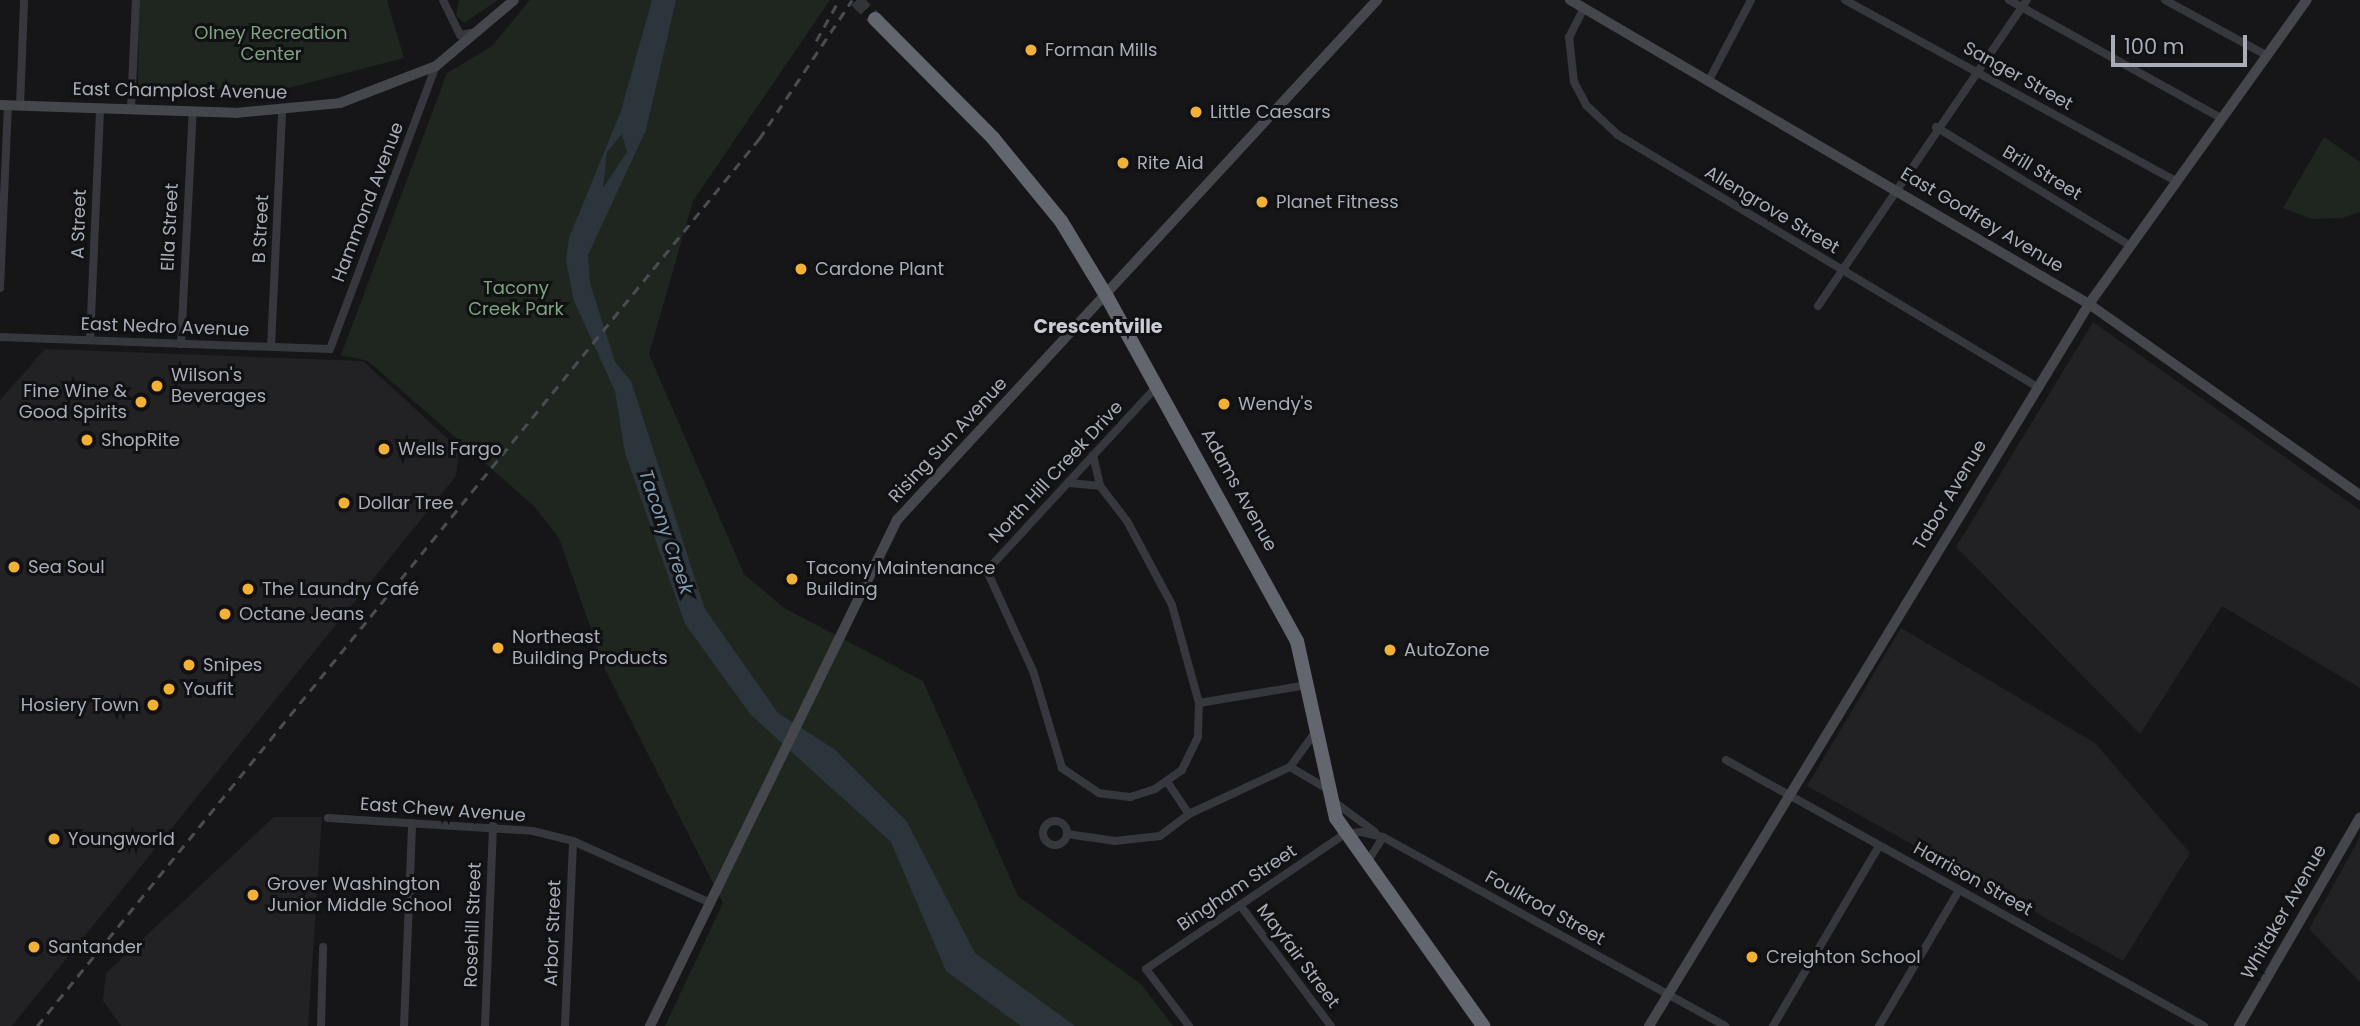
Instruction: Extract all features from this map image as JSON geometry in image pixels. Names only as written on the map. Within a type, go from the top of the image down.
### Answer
[{"type":"highway","name":"Adams Avenue","points":[[875,19],[1001,147],[1061,221],[1107,296],[1279,603],[1308,685],[1332,796],[1345,834],[1483,1026]]},
{"type":"street","points":[[20,106],[24,0]]},
{"type":"street","points":[[131,109],[135,0]]},
{"type":"street","points":[[443,0],[460,35],[483,30]]},
{"type":"street","name":"East Champlost Avenue","points":[[4,105],[282,113],[365,96],[436,66],[483,30],[514,0]]},
{"type":"street","name":"Rising Sun Avenue","points":[[650,1026],[897,520],[1107,296],[1377,0]]},
{"type":"street","name":"East Godfrey Avenue","points":[[1570,0],[2089,304],[2360,495]]},
{"type":"street","points":[[1708,82],[1751,0]]},
{"type":"street","name":"Sanger Street","points":[[1845,0],[2176,181]]},
{"type":"street","points":[[2009,0],[2024,4],[2221,118]]},
{"type":"street","points":[[2165,0],[2266,55]]},
{"type":"street","name":"Tabor Avenue","points":[[1649,1026],[1785,793],[2089,304],[2307,0]]},
{"type":"street","points":[[1818,306],[1894,188],[2024,4]]},
{"type":"street","name":"Allengrove Street","points":[[1584,8],[1569,37],[1568,56],[1586,105],[1618,135],[2038,387]]},
{"type":"street","name":"Hammond Avenue","points":[[330,349],[436,66]]},
{"type":"street","points":[[0,288],[4,105]]},
{"type":"street","name":"A Street","points":[[90,340],[100,108]]},
{"type":"street","name":"Ella Street","points":[[181,344],[193,111]]},
{"type":"street","name":"B Street","points":[[271,347],[282,113]]},
{"type":"street","name":"Brill Street","points":[[1936,127],[2131,246]]},
{"type":"street","name":"East Nedro Avenue","points":[[0,337],[330,349]]},
{"type":"street","name":"North Hill Creek Drive","points":[[1158,385],[988,573],[1033,671],[1053,751],[1085,787],[1130,797],[1168,783]]},
{"type":"street","points":[[1093,456],[1100,486],[1158,574],[1199,703],[1194,750],[1168,783],[1189,814]]},
{"type":"street","points":[[1068,483],[1100,486]]},
{"type":"street","points":[[1199,703],[1308,685]]},
{"type":"street","points":[[1067,834],[1143,840],[1177,830],[1189,814],[1290,767],[1318,729]]},
{"type":"street","name":"Harrison Street","points":[[1726,760],[2204,1026]]},
{"type":"street","name":"Foulkrod Street","points":[[1290,767],[1383,837],[1725,1026]]},
{"type":"street","name":"Whitaker Avenue","points":[[2239,1026],[2360,817]]},
{"type":"street","name":"East Chew Avenue","points":[[328,818],[493,825],[573,841],[710,902]]},
{"type":"street","points":[[404,1026],[412,822]]},
{"type":"street","name":"Rosehill Street","points":[[485,1026],[493,825]]},
{"type":"street","points":[[1345,834],[1375,832]]},
{"type":"street","name":"Bingham Street","points":[[1189,1026],[1146,969],[1345,834]]},
{"type":"street","points":[[1367,864],[1383,837]]},
{"type":"street","name":"Arbor Street","points":[[565,1026],[573,841]]},
{"type":"street","points":[[1773,1026],[1879,845]]},
{"type":"street","points":[[1879,1026],[1959,890]]},
{"type":"street","name":"Mayfair Street","points":[[1240,905],[1331,1026]]},
{"type":"street","points":[[321,1026],[323,947]]},
{"type":"shaded area","points":[[2093,322],[2360,510],[2360,688],[2222,606],[2140,734],[1956,547]]},
{"type":"shaded area","points":[[45,349],[363,361],[459,449],[456,476],[12,1026],[0,1026],[0,400]]},
{"type":"shaded area","points":[[1901,628],[2095,743],[2190,853],[2123,961],[1807,786]]},
{"type":"shaded area","name":"Grover Washington Junior Middle School","points":[[274,817],[322,817],[308,1026],[121,1026],[103,1001],[106,973]]},
{"type":"shaded area","points":[[2360,837],[2360,982],[2309,929]]},
{"type":"green space","name":"Olney Recreation Center","points":[[139,0],[387,0],[404,58],[281,90],[138,88]]},
{"type":"green space","points":[[459,0],[498,0],[464,23],[456,16]]},
{"type":"green space","name":"Tacony Creek Park","points":[[530,0],[830,0],[693,201],[649,354],[744,574],[784,608],[923,681],[1018,896],[1141,984],[1173,1026],[665,1026],[723,903],[605,669],[559,538],[534,506],[368,361],[341,355],[447,73],[492,46]]},
{"type":"green space","points":[[2324,137],[2360,162],[2360,212],[2342,218],[2312,219],[2283,208]]},
{"type":"water","name":"Tacony Creek","points":[[652,0],[676,0],[646,130],[588,255],[590,283],[615,362],[631,381],[705,609],[778,713],[834,749],[907,822],[975,953],[1075,1026],[1021,1026],[946,971],[891,842],[751,715],[685,624],[625,453],[615,391],[574,301],[566,260],[569,238],[621,111]],"holes":[[[622,134],[627,152],[603,188],[607,152]]]},
{"type":"tunnel","points":[[856,0],[875,19]]},
{"type":"railway","points":[[816,41],[839,0]]},
{"type":"railway","points":[[37,1026],[759,139],[852,0]]},
{"type":"place","name":"Forman Mills","points":[[1031,50]]},
{"type":"place","name":"Little Caesars","points":[[1196,112]]},
{"type":"place","name":"Rite Aid","points":[[1123,163]]},
{"type":"place","name":"Planet Fitness","points":[[1262,202]]},
{"type":"place","name":"Cardone Plant","points":[[801,269]]},
{"type":"place","name":"Wilson's Beverages","points":[[157,386]]},
{"type":"place","name":"Fine Wine & Good Spirits","points":[[141,402]]},
{"type":"place","name":"Wendy's","points":[[1224,404]]},
{"type":"place","name":"ShopRite","points":[[87,440]]},
{"type":"place","name":"Wells Fargo","points":[[384,449]]},
{"type":"place","name":"Dollar Tree","points":[[344,503]]},
{"type":"place","name":"Sea Soul","points":[[14,567]]},
{"type":"place","name":"Tacony Maintenance Building","points":[[792,579]]},
{"type":"place","name":"The Laundry Café","points":[[248,589]]},
{"type":"place","name":"Octane Jeans","points":[[225,614]]},
{"type":"place","name":"Northeast Building Products","points":[[498,648]]},
{"type":"place","name":"AutoZone","points":[[1390,650]]},
{"type":"place","name":"Snipes","points":[[189,665]]},
{"type":"place","name":"Youfit","points":[[169,689]]},
{"type":"place","name":"Hosiery Town","points":[[153,705]]},
{"type":"place","name":"Youngworld","points":[[54,839]]},
{"type":"place","name":"Grover Washington Junior Middle School","points":[[253,895]]},
{"type":"place","name":"Santander","points":[[34,947]]},
{"type":"place","name":"Creighton School","points":[[1752,957]]},
{"type":"district","name":"Crescentville","points":[[1098,327]]}]
